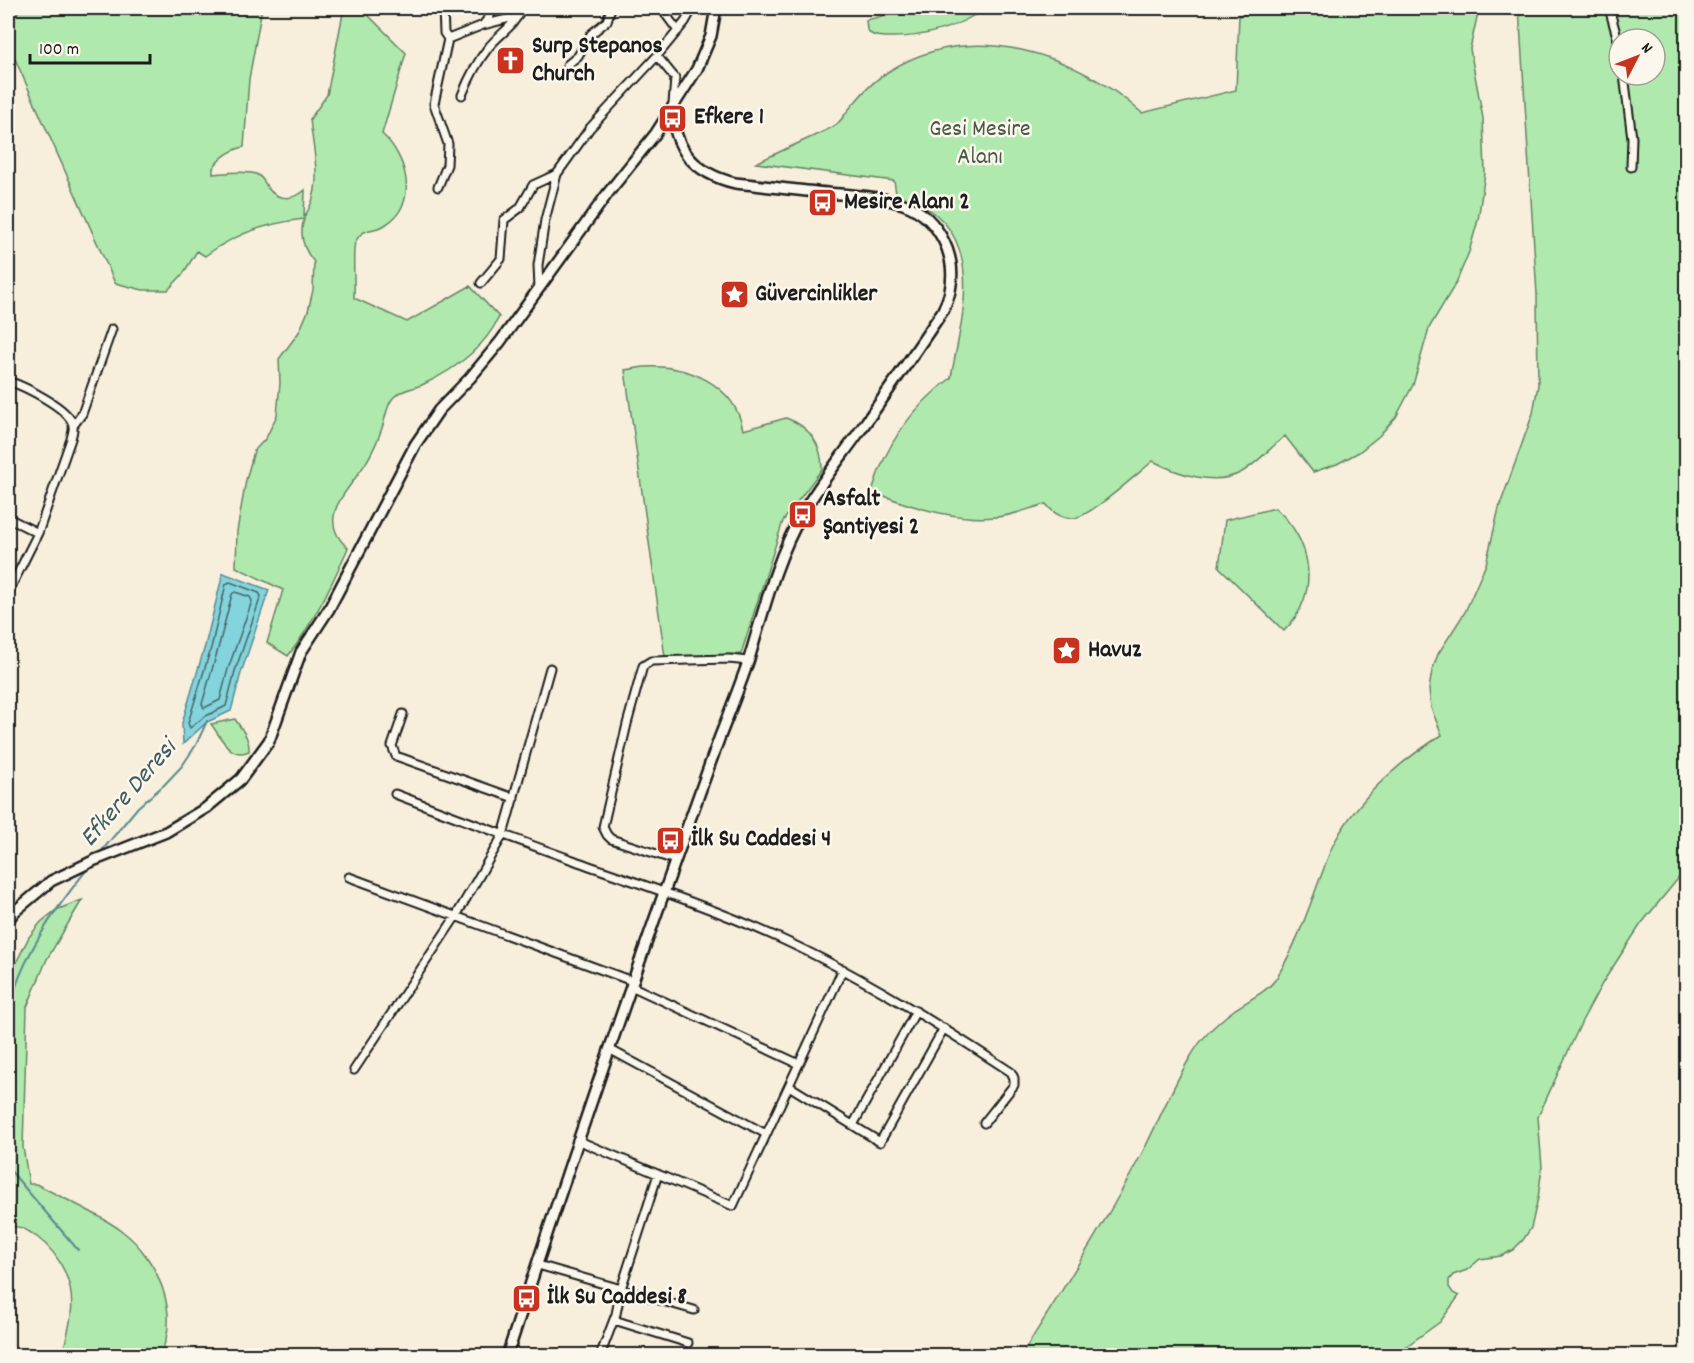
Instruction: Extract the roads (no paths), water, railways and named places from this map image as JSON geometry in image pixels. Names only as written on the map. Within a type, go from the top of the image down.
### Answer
[{"type":"street","points":[[438,187],[447,165],[448,144],[434,104],[448,39],[444,33],[443,8]]},
{"type":"street","points":[[483,25],[490,16],[492,8]]},
{"type":"street","points":[[462,95],[489,46],[509,28],[522,8]]},
{"type":"street","points":[[567,66],[578,56],[591,34],[607,21],[611,8]]},
{"type":"street","points":[[661,8],[678,31]]},
{"type":"street","points":[[539,291],[538,265],[545,219],[557,174],[590,128],[657,56],[693,8]]},
{"type":"street","points":[[8,920],[14,912],[51,881],[95,860],[166,832],[206,808],[241,779],[269,741],[301,652],[329,609],[415,445],[439,410],[470,378],[539,291],[608,192],[656,133],[697,69],[711,36],[716,8]]},
{"type":"street","points":[[1609,8],[1614,27]]},
{"type":"street","points":[[448,39],[483,25],[518,16]]},
{"type":"street","points":[[507,1356],[577,1140],[631,983],[666,892],[675,860],[748,661],[777,570],[802,514],[942,312],[950,291],[952,269],[950,253],[944,238],[934,225],[916,210],[897,202],[735,183],[717,178],[701,169],[687,157],[677,138],[673,118],[675,78],[657,56]]},
{"type":"street","points":[[1626,87],[1632,138],[1631,167]]},
{"type":"street","points":[[481,283],[501,259],[504,220],[520,208],[533,185],[557,174]]},
{"type":"street","points":[[8,593],[38,533],[71,439],[73,426],[82,414],[112,329]]},
{"type":"street","points":[[8,381],[48,401],[65,414],[73,426]]},
{"type":"street","points":[[8,518],[38,533]]},
{"type":"street","points":[[675,860],[611,839],[604,830],[627,724],[644,666],[651,661],[729,659],[748,661]]},
{"type":"street","points":[[354,1070],[456,916],[503,835],[550,668]]},
{"type":"street","points":[[403,714],[392,746],[396,756],[514,798]]},
{"type":"street","points":[[395,794],[503,835],[666,892],[778,937],[843,969],[944,1028],[1013,1075],[1014,1085],[984,1123]]},
{"type":"street","points":[[349,877],[631,983],[799,1064]]},
{"type":"street","points":[[577,1140],[733,1206],[843,969]]},
{"type":"street","points":[[853,1125],[916,1011]]},
{"type":"street","points":[[789,1086],[880,1142],[944,1028]]},
{"type":"street","points":[[609,1049],[766,1134]]},
{"type":"street","points":[[600,1356],[614,1320],[621,1289],[658,1174]]},
{"type":"street","points":[[538,1265],[694,1310]]},
{"type":"street","points":[[614,1320],[688,1343]]},
{"type":"water","points":[[223,573],[269,590],[241,673],[231,711],[207,722],[183,744],[182,723],[205,646]]},
{"type":"waterway","name":"Efkere Deresi","points":[[100,853],[138,807],[182,766],[196,745],[207,721]]},
{"type":"waterway","name":"Efkere Deresi","points":[[8,1015],[13,995],[29,955],[51,918],[89,867]]},
{"type":"waterway","name":"Efkere Deresi","points":[[8,1168],[78,1250]]},
{"type":"place","name":"Surp Stepanos Church","points":[[511,61]]},
{"type":"place","name":"Efkere 1","points":[[673,118]]},
{"type":"place","name":"Mesire Alanı 2","points":[[823,203]]},
{"type":"place","name":"Güvercinlikler","points":[[734,295]]},
{"type":"place","name":"Asfalt Şantiyesi 2","points":[[802,514]]},
{"type":"place","name":"Havuz","points":[[1067,651]]},
{"type":"place","name":"İlk Su Caddesi 4","points":[[670,840]]},
{"type":"place","name":"İlk Su Caddesi 8","points":[[526,1298]]},
{"type":"park label","name":"Gesi Mesire Alanı","points":[[980,144]]}]
